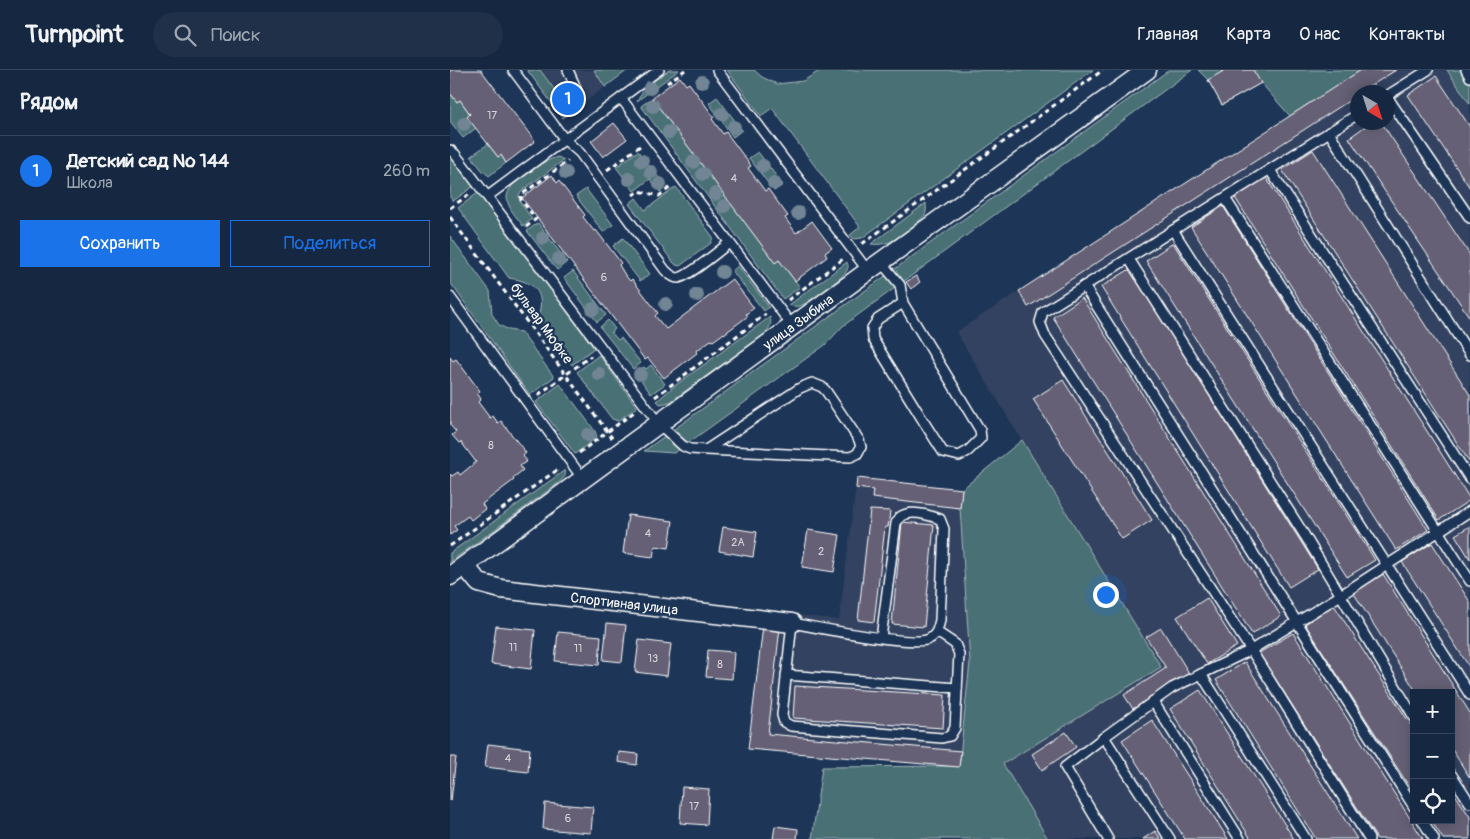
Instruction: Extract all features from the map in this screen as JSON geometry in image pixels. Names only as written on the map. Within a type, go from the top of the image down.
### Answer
[{"type":"street","name":"улица Зыбина","points":[[450,576],[1147,70]]},
{"type":"street","name":"Спортивная улица","points":[[465,566],[479,583],[501,590],[792,623]]},
{"type":"lane","points":[[513,70],[566,140],[580,153],[664,270],[670,275],[678,278],[687,274],[729,243]]},
{"type":"lane","points":[[568,70],[576,88]]},
{"type":"lane","points":[[488,196],[658,70]]},
{"type":"lane","points":[[717,70],[853,251],[900,285],[903,303],[980,430],[981,438],[968,452],[959,456],[943,452],[873,339],[872,328],[878,319],[903,303]]},
{"type":"lane","points":[[1395,91],[1428,70]]},
{"type":"lane","points":[[1466,70],[1470,77]]},
{"type":"lane","points":[[621,98],[793,327]]},
{"type":"lane","points":[[1395,106],[1470,218]]},
{"type":"lane","points":[[1350,119],[1043,312],[1040,322],[1045,335],[1251,650],[1369,839]]},
{"type":"lane","points":[[1329,132],[1470,355]]},
{"type":"lane","points":[[450,150],[481,186],[644,405],[659,424],[683,446],[690,449],[706,450],[850,457],[857,454],[861,447],[859,440],[826,391],[812,383],[800,388],[706,450]]},
{"type":"lane","points":[[1270,170],[1470,479]]},
{"type":"lane","points":[[1225,198],[1470,581]]},
{"type":"lane","points":[[1173,230],[1470,695]]},
{"type":"lane","points":[[1129,259],[1305,536],[1410,710]]},
{"type":"lane","points":[[1084,286],[1410,800]]},
{"type":"lane","points":[[450,297],[583,479]]},
{"type":"lane","points":[[1108,839],[1065,767],[1172,688],[1251,650],[1297,623],[1470,512]]},
{"type":"lane","points":[[881,638],[896,523],[900,517],[908,514],[930,515],[940,519],[944,529],[940,620],[937,632],[928,640],[916,641],[881,638],[792,623],[782,715],[784,722],[791,726],[942,738],[950,736],[955,728],[959,654],[955,644],[937,632]]},
{"type":"lane","points":[[1201,674],[1306,839]]},
{"type":"lane","points":[[786,675],[958,688]]},
{"type":"lane","points":[[1153,701],[1240,839]]},
{"type":"lane","points":[[1104,737],[1170,839]]},
{"type":"lane","points":[[1454,779],[1470,803]]},
{"type":"lane","points":[[1425,824],[1434,839]]},
{"type":"path","points":[[450,546],[644,405],[763,315],[1102,70]]},
{"type":"path","points":[[597,177],[651,138]]},
{"type":"path","points":[[523,229],[536,219],[521,200],[521,195],[568,161]]},
{"type":"path","points":[[633,195],[639,191],[659,196],[681,179]]},
{"type":"path","points":[[450,208],[481,186]]},
{"type":"path","name":"бульвар Мюфке","points":[[450,217],[615,442]]},
{"type":"path","points":[[527,403],[602,348]]},
{"type":"shaded area","points":[[527,70],[628,70],[563,118]]},
{"type":"shaded area","points":[[1361,70],[1447,70],[1470,104],[1470,839],[1048,839],[1002,764],[1160,667],[956,332]]},
{"type":"shaded area","points":[[857,478],[962,489],[970,662],[959,767],[748,749],[763,626],[767,611],[839,620]]},
{"type":"green space","points":[[527,70],[540,70],[571,112],[563,118]]},
{"type":"green space","points":[[594,70],[628,70],[605,87]]},
{"type":"green space","points":[[669,70],[679,70],[637,101],[647,87]]},
{"type":"green space","points":[[727,70],[754,70],[762,77],[777,84],[803,81],[821,70],[1093,70],[862,238],[854,239],[850,235],[860,227],[772,108],[761,116]]},
{"type":"green space","points":[[1169,70],[1192,70],[843,326],[825,345],[674,453],[644,451]]},
{"type":"green space","points":[[1198,70],[1361,70],[1290,116],[1261,83],[1222,105],[1208,80]]},
{"type":"green space","points":[[1447,70],[1470,70],[1470,104]]},
{"type":"green space","points":[[451,95],[457,102],[460,100],[470,114],[476,128],[463,138],[450,121]]},
{"type":"green space","points":[[717,97],[742,130],[733,137],[709,103]]},
{"type":"green space","points":[[652,98],[775,262],[779,260],[800,287],[783,299],[641,106]]},
{"type":"green space","points":[[488,144],[498,157],[501,155],[506,163],[489,176],[471,156]]},
{"type":"green space","points":[[638,151],[666,187],[660,192],[650,179],[634,191],[616,167]]},
{"type":"green space","points":[[758,152],[783,185],[774,191],[749,158]]},
{"type":"green space","points":[[450,157],[474,186],[453,201],[450,197]]},
{"type":"green space","points":[[558,157],[564,160],[519,195],[520,202],[532,219],[523,226],[509,206],[508,192],[519,179],[535,167]]},
{"type":"green space","points":[[676,187],[713,237],[711,243],[680,266],[673,262],[629,204],[636,198],[645,210]]},
{"type":"green space","points":[[586,189],[613,225],[603,232],[576,196]]},
{"type":"green space","points":[[479,192],[594,348],[572,365],[538,318],[540,301],[536,289],[525,282],[509,278],[458,208]]},
{"type":"green space","points":[[926,203],[925,215],[903,233],[890,242],[871,244]]},
{"type":"green space","points":[[538,223],[567,262],[557,270],[527,231]]},
{"type":"green space","points":[[450,236],[490,291],[492,314],[499,325],[509,330],[521,332],[554,377],[530,395],[450,282]]},
{"type":"green space","points":[[623,238],[650,274],[640,281],[613,246]]},
{"type":"green space","points":[[847,262],[848,268],[845,273],[828,288],[802,305],[789,305]]},
{"type":"green space","points":[[738,266],[769,307],[764,311],[732,271]]},
{"type":"green space","points":[[573,271],[606,315],[597,322],[564,278]]},
{"type":"green space","points":[[770,317],[771,322],[766,333],[670,402],[660,404],[657,401],[673,387]]},
{"type":"green space","points":[[608,320],[615,329],[611,332],[618,340],[621,338],[641,363],[633,369],[600,327]]},
{"type":"green space","points":[[599,355],[637,407],[618,421],[612,419],[577,372]]},
{"type":"green space","points":[[651,365],[665,384],[651,394],[636,373],[644,367],[646,369]]},
{"type":"green space","points":[[560,384],[595,431],[597,437],[575,454],[536,402]]},
{"type":"green space","points":[[1022,440],[1161,667],[1003,764],[1048,839],[812,839],[822,767],[959,766],[970,662],[960,508],[962,489]]},
{"type":"green space","points":[[565,470],[565,475],[560,482],[450,562],[450,553]]},
{"type":"building","points":[[450,70],[481,70],[535,141],[506,163],[501,155],[498,157],[467,117],[470,114],[460,100],[457,102],[450,93]]},
{"type":"building","points":[[1225,70],[1253,70],[1261,83],[1222,105],[1208,80]]},
{"type":"building","points":[[1361,70],[1396,70],[1372,85],[1350,85],[1350,100],[1028,307],[1019,291]]},
{"type":"building","points":[[1436,76],[1470,127],[1470,188],[1408,95]]},
{"type":"building","points":[[680,77],[686,85],[689,83],[714,117],[712,119],[723,134],[726,132],[751,166],[748,168],[765,191],[768,189],[788,216],[785,218],[796,233],[812,221],[832,248],[825,253],[827,257],[795,281],[779,260],[775,263],[652,98]]},
{"type":"building","points":[[614,123],[627,139],[603,157],[591,141]]},
{"type":"building","points":[[1360,130],[1386,130],[1470,255],[1470,318],[1349,138]]},
{"type":"building","points":[[1313,150],[1470,395],[1470,463],[1282,170]]},
{"type":"building","points":[[552,175],[557,183],[559,181],[585,215],[583,217],[594,231],[596,230],[621,263],[619,265],[625,275],[630,281],[632,279],[658,313],[655,316],[666,329],[732,279],[754,308],[746,314],[748,316],[724,334],[713,341],[711,340],[696,351],[697,353],[664,378],[648,358],[645,360],[522,198]]},
{"type":"building","points":[[1265,176],[1470,499],[1439,520],[1234,196]]},
{"type":"building","points":[[1223,206],[1428,530],[1396,550],[1191,227]]},
{"type":"building","points":[[1173,243],[1375,560],[1347,577],[1146,261]]},
{"type":"building","points":[[1130,269],[1318,569],[1289,587],[1101,287]]},
{"type":"building","points":[[916,276],[920,282],[911,289],[906,282]]},
{"type":"building","points":[[1082,298],[1281,616],[1252,634],[1053,317]]},
{"type":"building","points":[[450,357],[453,361],[456,359],[480,391],[477,393],[481,399],[478,402],[490,418],[493,416],[498,423],[501,421],[526,453],[523,456],[527,461],[520,466],[523,470],[513,478],[514,480],[482,504],[485,509],[471,520],[468,516],[454,526],[457,530],[450,535],[450,474],[452,476],[458,472],[460,475],[476,462],[461,442],[459,443],[452,435],[456,432],[450,425]]},
{"type":"building","points":[[1063,380],[1152,520],[1122,539],[1033,399]]},
{"type":"building","points":[[857,478],[962,489],[960,508],[872,498],[873,490],[856,488]]},
{"type":"building","points":[[870,510],[890,511],[888,527],[885,527],[874,622],[858,620]]},
{"type":"building","points":[[628,515],[673,521],[669,548],[655,546],[653,557],[623,553]]},
{"type":"building","points":[[902,522],[934,525],[924,627],[892,624]]},
{"type":"building","points":[[1470,526],[1470,559],[1455,535]]},
{"type":"building","points":[[723,527],[757,532],[753,557],[719,551]]},
{"type":"building","points":[[808,530],[840,535],[834,572],[802,567]]},
{"type":"building","points":[[1432,543],[1470,602],[1470,668],[1402,562]]},
{"type":"building","points":[[1383,574],[1455,689],[1414,689],[1353,592]]},
{"type":"building","points":[[1207,598],[1237,646],[1207,664],[1177,617]]},
{"type":"building","points":[[1334,605],[1410,724],[1410,788],[1305,624]]},
{"type":"building","points":[[607,623],[626,625],[622,662],[603,660]]},
{"type":"building","points":[[496,626],[535,630],[531,669],[491,664]]},
{"type":"building","points":[[763,626],[780,627],[768,734],[961,751],[959,767],[748,749]]},
{"type":"building","points":[[1161,628],[1189,673],[1133,709],[1124,695],[1166,668],[1146,637]]},
{"type":"building","points":[[558,632],[601,636],[599,665],[555,661]]},
{"type":"building","points":[[1293,633],[1410,818],[1410,824],[1414,824],[1423,839],[1377,839],[1259,653]]},
{"type":"building","points":[[639,640],[671,644],[667,676],[635,672]]},
{"type":"building","points":[[708,650],[734,652],[732,679],[706,677]]},
{"type":"building","points":[[1245,662],[1357,839],[1316,839],[1216,680]]},
{"type":"building","points":[[795,686],[945,695],[943,728],[793,718]]},
{"type":"building","points":[[1455,689],[1470,713],[1470,778],[1455,754]]},
{"type":"building","points":[[1200,690],[1294,839],[1251,839],[1170,709]]},
{"type":"building","points":[[1152,720],[1228,839],[1185,839],[1122,740]]},
{"type":"building","points":[[1066,732],[1076,747],[1042,770],[1032,754]]},
{"type":"building","points":[[488,744],[530,749],[528,772],[485,767]]},
{"type":"building","points":[[619,752],[638,754],[637,765],[618,762]]},
{"type":"building","points":[[450,757],[456,757],[451,801],[450,801]]},
{"type":"building","points":[[682,787],[709,789],[707,825],[680,823]]},
{"type":"building","points":[[1455,794],[1470,817],[1470,839],[1443,839],[1434,824],[1455,824]]},
{"type":"building","points":[[545,803],[593,807],[591,833],[543,829]]},
{"type":"building","points":[[775,826],[798,829],[797,839],[773,839]]},
{"type":"building","points":[[1155,831],[1161,839],[1143,839]]},
{"type":"place","name":"Детский сад № 144","points":[[568,99]]}]
